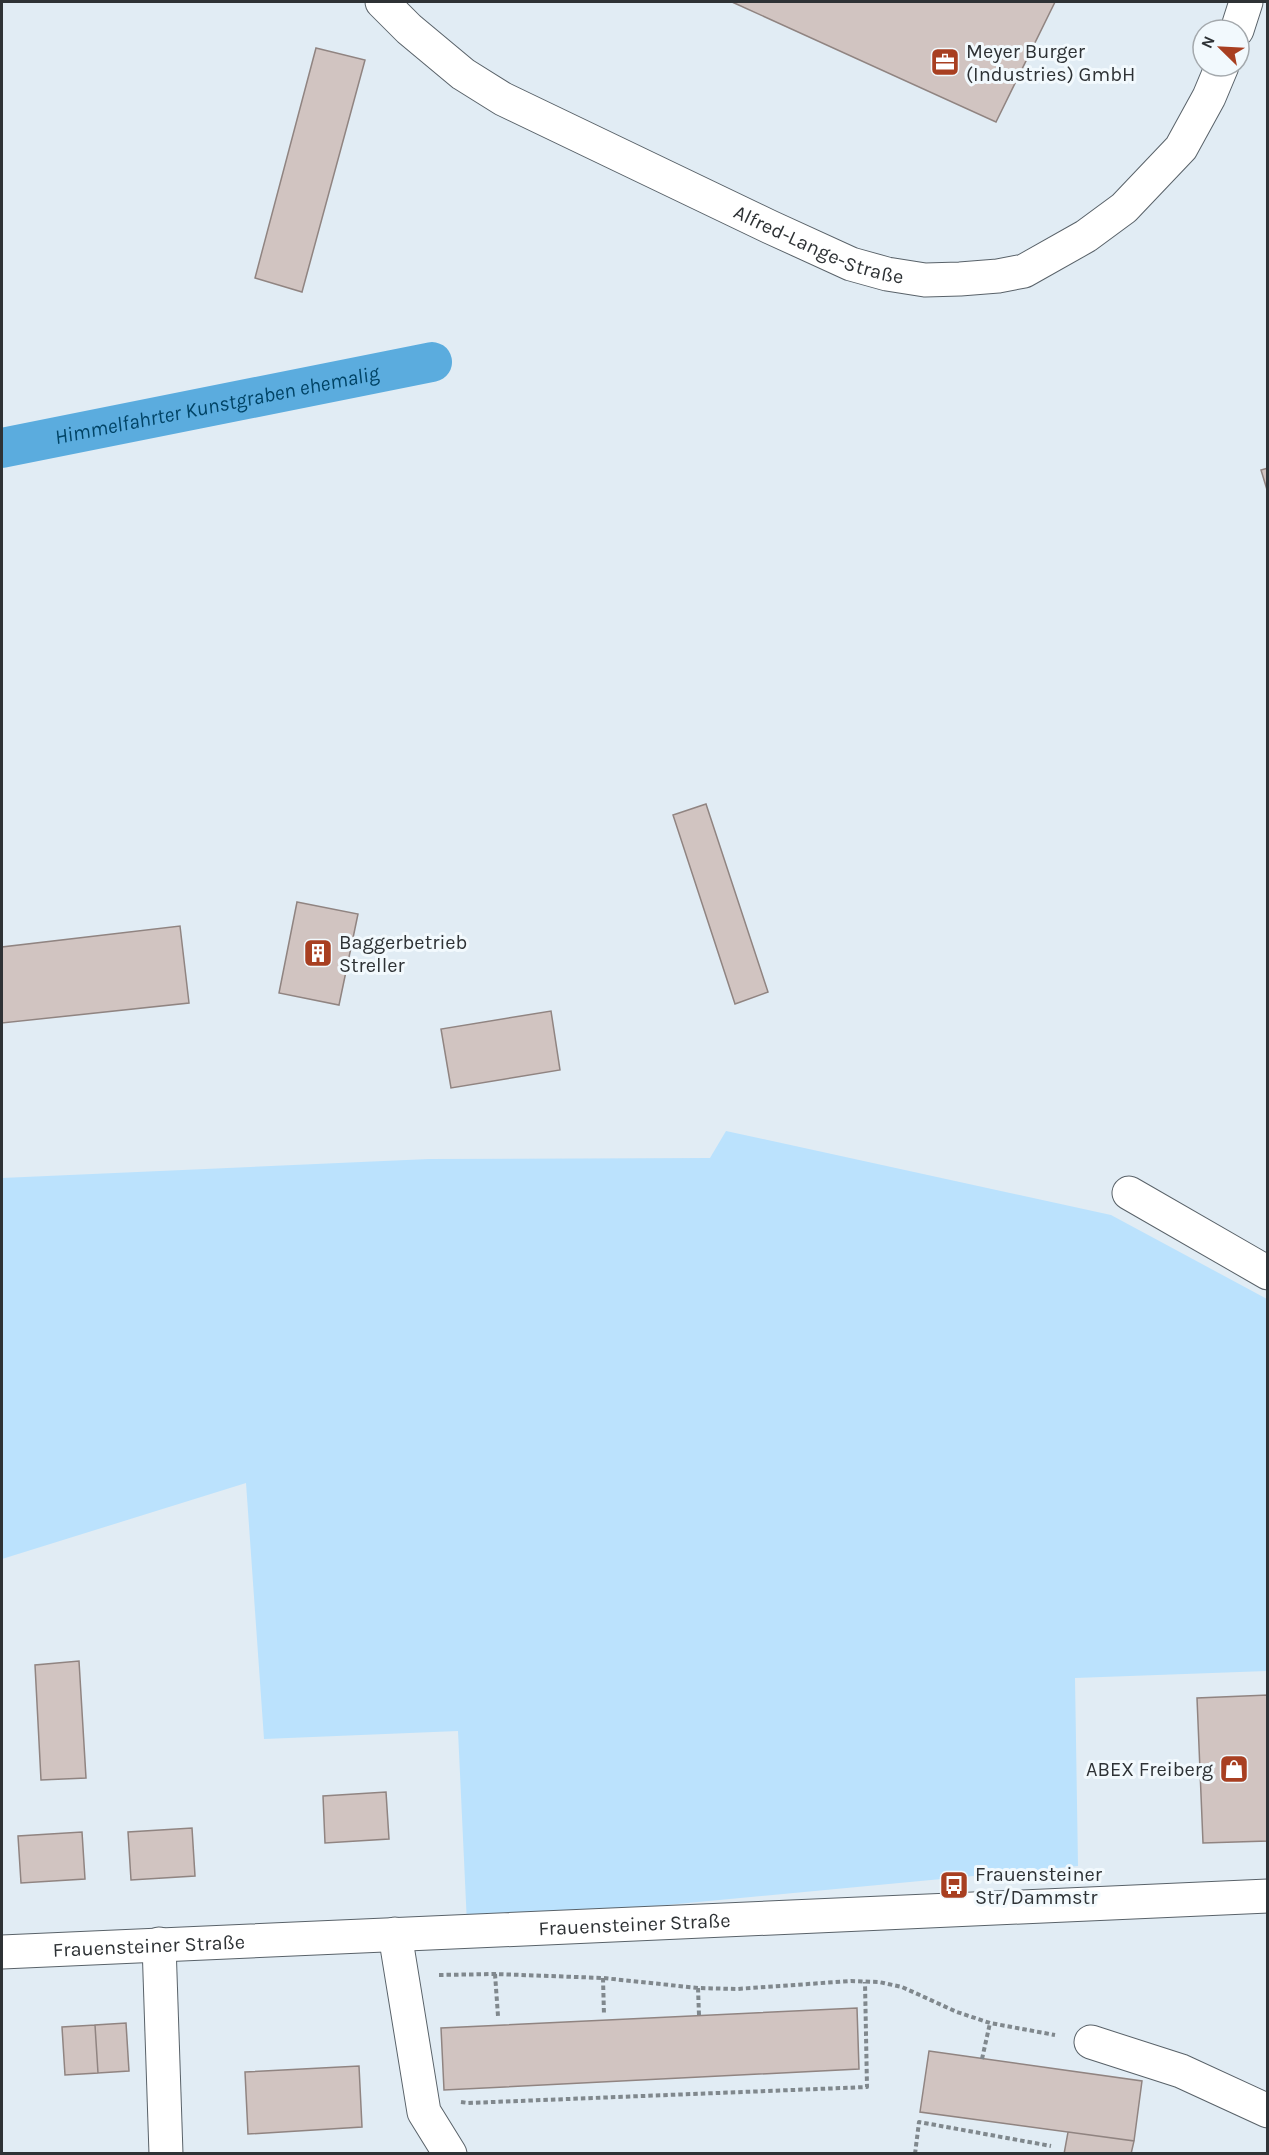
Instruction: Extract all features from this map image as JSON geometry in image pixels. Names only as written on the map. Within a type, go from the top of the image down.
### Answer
[{"type":"main road","name":"Alfred-Lange-Straße","points":[[382,2],[409,30],[463,74],[503,99],[851,264],[888,274],[925,280],[999,276],[1024,271],[1086,236],[1125,208],[1181,148],[1209,98],[1217,78]]},
{"type":"main road","points":[[1241,18],[1246,2]]},
{"type":"main road","points":[[1129,1193],[1268,1273]]},
{"type":"main road","name":"Frauensteiner Straße","points":[[2,1952],[1268,1896]]},
{"type":"main road","points":[[396,1934],[424,2112],[450,2154]]},
{"type":"main road","points":[[159,1944],[166,2154]]},
{"type":"main road","points":[[1090,2042],[1181,2070],[1268,2112]]},
{"type":"path","points":[[495,1974],[498,2016]]},
{"type":"path","points":[[402,1976],[495,1974],[603,1978],[698,1988],[737,1989],[865,1982],[902,1987],[957,2012],[990,2023],[1090,2042]]},
{"type":"path","points":[[603,1978],[604,2015]]},
{"type":"path","points":[[420,2090],[468,2103],[867,2087],[865,1982]]},
{"type":"path","points":[[698,1988],[699,2015]]},
{"type":"path","points":[[982,2059],[990,2023]]},
{"type":"path","points":[[915,2154],[919,2122],[1051,2146]]},
{"type":"shaded area","points":[[726,1131],[1111,1215],[1267,1299],[1267,1671],[1075,1678],[1078,1866],[467,1924],[458,1731],[264,1739],[246,1483],[2,1559],[2,1178],[429,1159],[710,1158]]},
{"type":"building","name":"Meyer Burger (Industries) GmbH","points":[[732,2],[1055,2],[996,122]]},
{"type":"building","points":[[316,48],[365,60],[302,292],[255,278]]},
{"type":"building","points":[[1268,468],[1268,493],[1261,470]]},
{"type":"building","points":[[706,804],[768,992],[735,1004],[673,815]]},
{"type":"building","name":"Baggerbetrieb Streller","points":[[297,902],[358,914],[339,1005],[279,993]]},
{"type":"building","points":[[180,926],[189,1003],[2,1023],[2,947]]},
{"type":"building","points":[[551,1011],[560,1070],[451,1088],[441,1029]]},
{"type":"building","points":[[79,1661],[86,1778],[41,1780],[35,1665]]},
{"type":"building","name":"ABEX Freiberg","points":[[1268,1695],[1268,1841],[1203,1843],[1197,1698]]},
{"type":"building","points":[[386,1792],[389,1839],[325,1843],[323,1796]]},
{"type":"building","points":[[192,1828],[195,1876],[131,1880],[128,1832]]},
{"type":"building","points":[[82,1832],[85,1879],[21,1883],[18,1836]]},
{"type":"building","points":[[857,2008],[859,2069],[444,2090],[441,2028]]},
{"type":"building","points":[[126,2023],[129,2071],[98,2073],[95,2025]]},
{"type":"building","points":[[95,2025],[98,2073],[65,2075],[62,2027]]},
{"type":"building","points":[[929,2051],[1142,2081],[1134,2141],[920,2112]]},
{"type":"building","points":[[359,2066],[362,2127],[248,2134],[245,2072]]},
{"type":"building","points":[[1068,2132],[1134,2141],[1131,2154],[1064,2154]]},
{"type":"waterway","name":"Himmelfahrter Kunstgraben ehemalig","points":[[2,448],[432,362]]},
{"type":"place","name":"Meyer Burger (Industries) GmbH","points":[[945,62]]},
{"type":"place","name":"Baggerbetrieb Streller","points":[[318,953]]},
{"type":"place","name":"ABEX Freiberg","points":[[1234,1769]]},
{"type":"place","name":"Frauensteiner Str/Dammstr","points":[[954,1885]]}]
